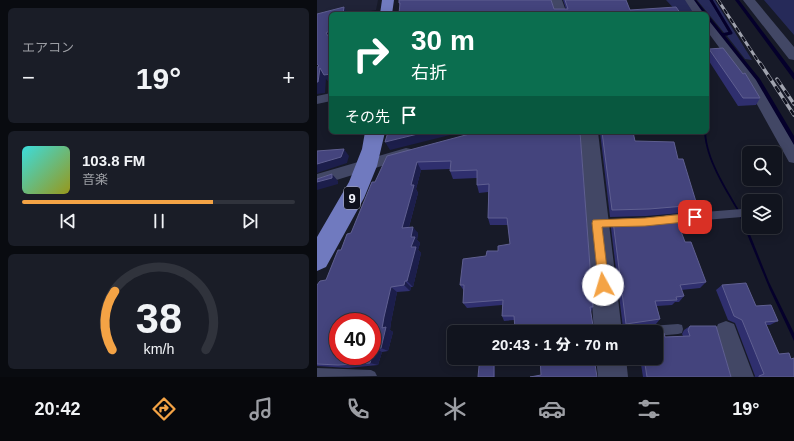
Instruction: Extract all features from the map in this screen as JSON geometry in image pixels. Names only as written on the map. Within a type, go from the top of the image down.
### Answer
[{"type":"highway","points":[[386,12],[388,0]]},
{"type":"highway","name":"9","points":[[317,259],[338,225],[360,183],[367,165],[375,134]]},
{"type":"street","points":[[556,0],[560,12]]},
{"type":"street","points":[[689,0],[698,12]]},
{"type":"street","points":[[749,0],[794,56]]},
{"type":"street","points":[[709,29],[750,80],[794,158]]},
{"type":"street","points":[[317,100],[329,97]]},
{"type":"street","points":[[589,134],[603,223],[608,325]]},
{"type":"street","points":[[317,180],[422,149]]},
{"type":"street","points":[[726,332],[742,377]]},
{"type":"street","points":[[612,365],[613,377]]},
{"type":"lane","points":[[657,221],[742,212]]},
{"type":"lane","points":[[663,330],[678,329]]},
{"type":"lane","points":[[317,374],[371,376]]},
{"type":"shaded area","points":[[317,0],[378,0],[376,10],[363,12],[329,12],[329,23],[317,76]]},
{"type":"shaded area","points":[[666,0],[687,0],[696,12],[677,12]]},
{"type":"shaded area","points":[[691,0],[696,0],[706,12],[700,12]]},
{"type":"shaded area","points":[[697,0],[710,0],[729,33],[725,34],[709,15],[709,12],[707,12]]},
{"type":"shaded area","points":[[712,0],[715,0],[752,60],[745,59],[727,36],[731,33]]},
{"type":"shaded area","points":[[735,0],[739,0],[794,73],[794,80]]},
{"type":"shaded area","points":[[764,0],[794,0],[794,35]]},
{"type":"shaded area","points":[[709,16],[760,79],[794,136],[794,151],[727,46],[709,24]]},
{"type":"shaded area","points":[[704,134],[706,134],[713,162],[739,210],[737,210],[726,192],[716,172],[705,142]]},
{"type":"shaded area","points":[[747,234],[750,234],[769,282],[794,333],[794,341],[770,290]]},
{"type":"building","points":[[399,0],[551,0],[554,9],[568,9],[565,0],[626,0],[630,10],[676,7],[680,12],[399,12]]},
{"type":"building","points":[[344,7],[343,12],[329,12],[329,31],[326,33],[329,37],[329,74],[324,75],[320,68],[318,82],[317,67],[319,66],[317,64],[317,14]]},
{"type":"building","points":[[723,48],[743,74],[745,73],[760,98],[743,98],[709,49]]},
{"type":"building","points":[[387,134],[418,134],[385,142]]},
{"type":"building","points":[[470,134],[580,134],[593,307],[590,307],[593,325],[515,325],[514,316],[502,316],[503,300],[463,303],[464,285],[460,285],[463,259],[486,256],[487,251],[498,251],[498,246],[510,244],[507,218],[488,218],[489,184],[477,185],[477,170],[450,171],[451,161],[417,162],[411,185],[414,185],[402,228],[413,227],[411,237],[415,237],[411,247],[416,247],[407,281],[405,281],[404,285],[391,287],[382,328],[386,327],[381,348],[381,313],[329,313],[329,365],[317,364],[317,285],[320,281],[326,280],[338,250],[341,250],[347,234],[351,233],[372,182],[375,182],[387,156]]},
{"type":"building","points":[[602,134],[633,134],[635,141],[674,142],[678,159],[683,159],[697,205],[612,210]]},
{"type":"building","points":[[344,149],[341,157],[317,164],[317,151]]},
{"type":"building","points":[[332,174],[332,178],[317,182],[317,179]]},
{"type":"building","points":[[676,218],[685,242],[691,242],[706,282],[680,285],[684,296],[676,297],[677,300],[655,301],[660,319],[626,324],[613,221]]},
{"type":"building","points":[[746,283],[756,306],[771,305],[778,321],[765,322],[779,354],[789,353],[791,359],[794,358],[794,377],[759,377],[764,374],[742,320],[734,316],[722,285]]},
{"type":"building","points":[[690,326],[716,326],[731,377],[647,377],[645,365],[663,365],[663,333],[665,337],[690,336],[688,330]]},
{"type":"building","points":[[494,365],[494,377],[478,377],[479,366]]},
{"type":"building","points":[[540,365],[595,365],[597,377],[530,377],[541,375]]},
{"type":"waterway","points":[[711,0],[731,33],[721,35]]},
{"type":"railway","points":[[718,0],[760,64]]},
{"type":"railway","points":[[760,63],[794,115]]},
{"type":"railway","points":[[777,79],[794,104]]},
{"type":"route","points":[[603,285],[597,223],[645,222],[695,217]]}]
